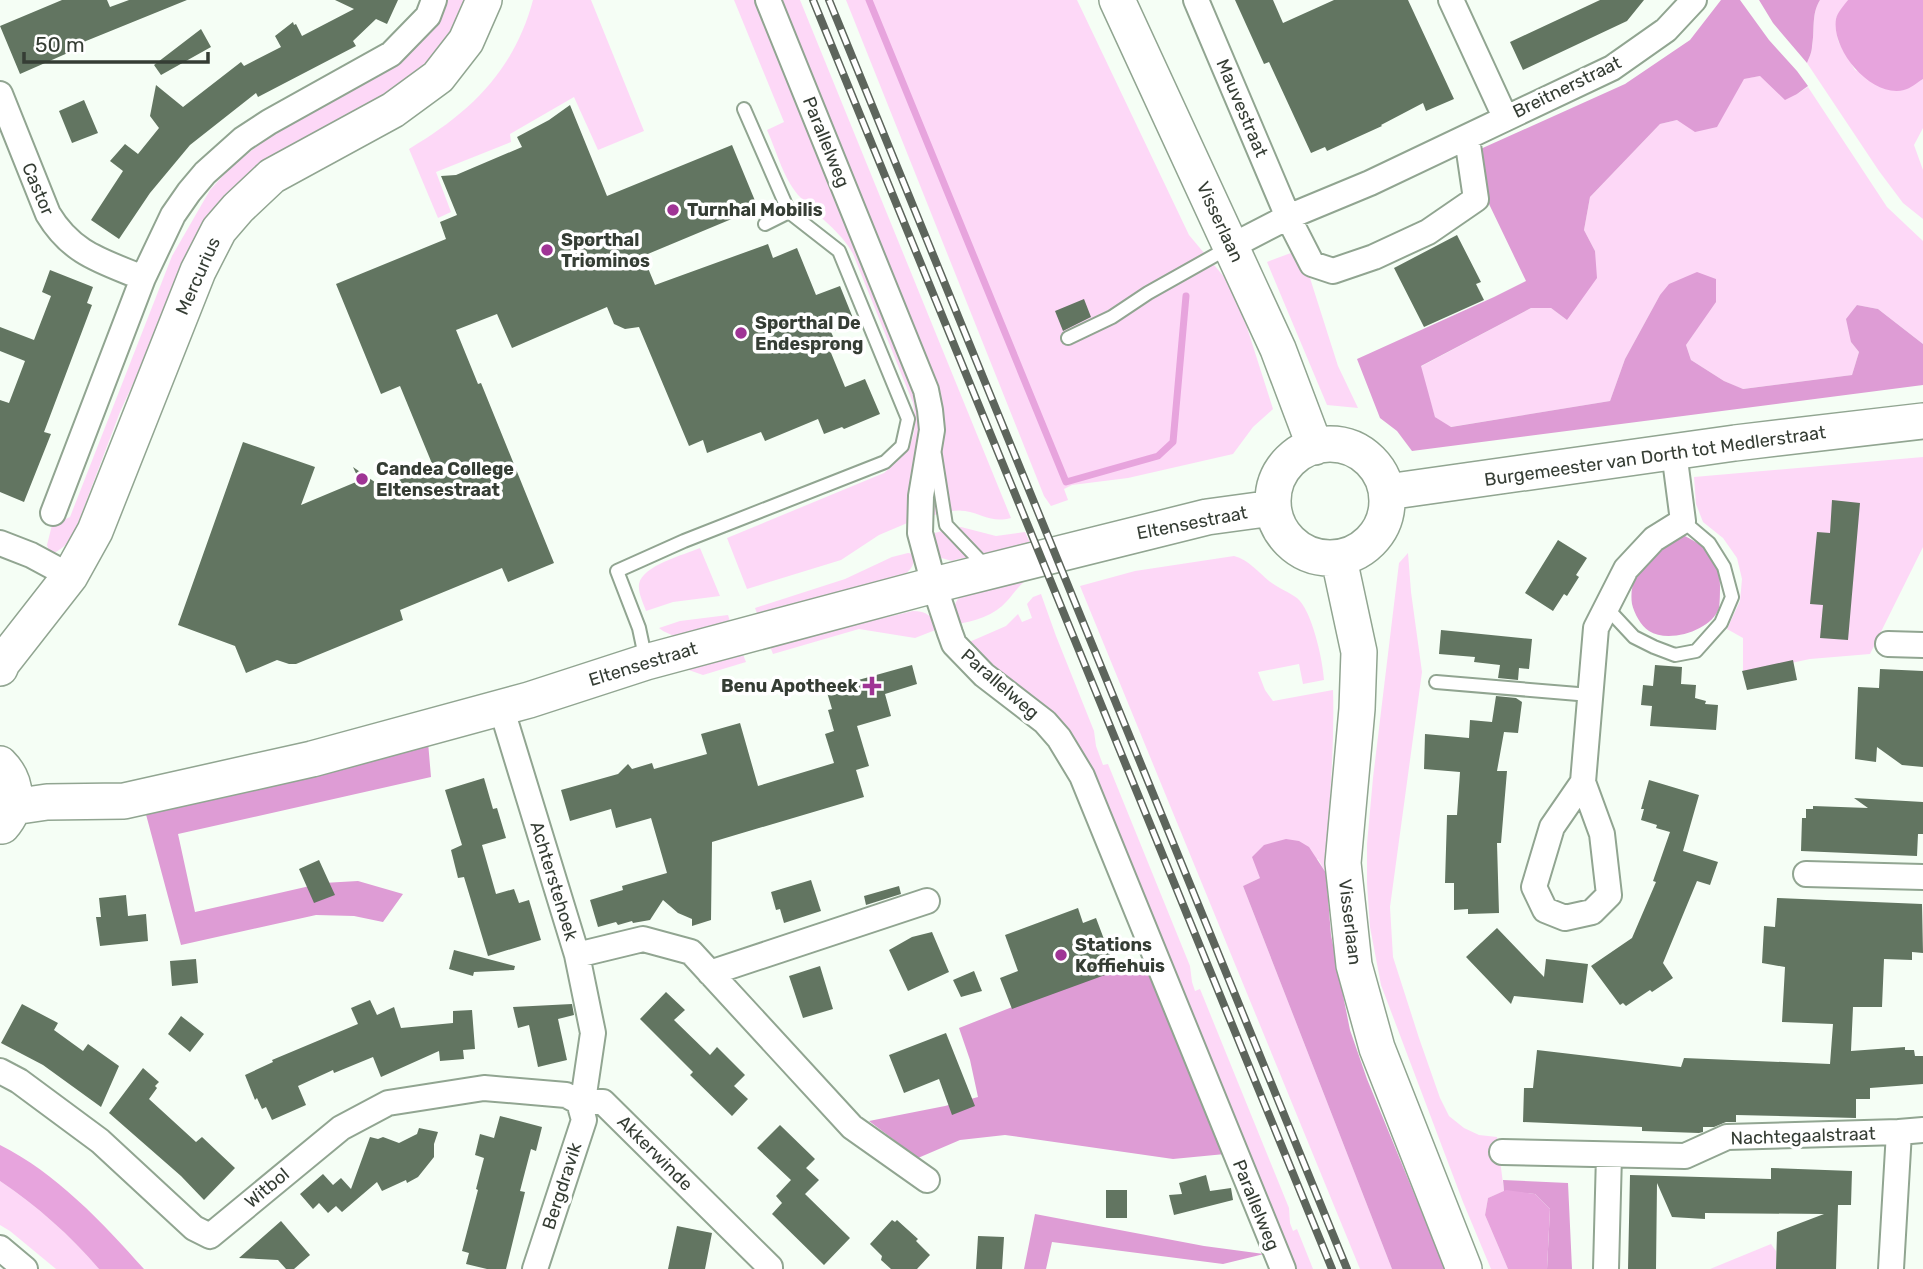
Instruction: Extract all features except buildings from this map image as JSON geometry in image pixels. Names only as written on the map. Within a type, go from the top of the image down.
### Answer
[{"type":"street","points":[[53,513],[143,278],[173,215],[205,173],[243,139],[390,54],[428,16],[434,0]]},
{"type":"street","name":"Mercurius","points":[[0,668],[70,576],[96,531],[198,271],[219,230],[272,176],[393,110],[438,76],[466,41],[484,0]]},
{"type":"street","name":"Parallelweg","points":[[768,0],[926,390],[932,430],[921,496],[920,533],[954,645],[984,676],[1045,722],[1059,738],[1082,776],[1283,1269]]},
{"type":"street","name":"Visserlaan","points":[[1118,0],[1278,349],[1315,447]]},
{"type":"street","name":"Mauvestraat","points":[[1196,0],[1288,217]]},
{"type":"street","points":[[1451,0],[1505,117]]},
{"type":"street","name":"Breitnerstraat","points":[[1232,246],[1288,217],[1370,183],[1612,68],[1666,30],[1694,0]]},
{"type":"street","name":"Castor","points":[[0,94],[55,227],[65,239],[87,255],[143,278]]},
{"type":"street","points":[[1288,217],[1312,264],[1333,271],[1374,257],[1428,232],[1476,199],[1466,138]]},
{"type":"street","name":"Burgemeester van Dorth tot Medlerstraat","points":[[1387,492],[1923,421]]},
{"type":"street","points":[[1322,444],[1344,446],[1364,455],[1380,471],[1387,492],[1386,515],[1377,536],[1360,551],[1339,559],[1316,558],[1295,547],[1280,530],[1273,508],[1274,486],[1284,466],[1301,451],[1322,444]]},
{"type":"street","points":[[1583,782],[1552,827],[1534,887],[1545,910],[1565,918],[1592,912],[1608,895],[1602,834],[1583,782],[1595,628],[1626,569],[1654,539],[1683,521],[1674,452]]},
{"type":"street","name":"Eltensestraat","points":[[7,817],[47,802],[124,801],[312,760],[529,700],[646,662],[934,585],[1207,517],[1273,508]]},
{"type":"street","points":[[0,543],[31,555],[70,576]]},
{"type":"street","name":"Visserlaan","points":[[1339,559],[1359,652],[1357,709],[1343,863],[1354,965],[1377,1048],[1464,1269]]},
{"type":"street","points":[[1888,643],[1923,645]]},
{"type":"street","name":"Achterstehoek","points":[[501,707],[577,955],[643,939],[691,951],[852,1127],[927,1180]]},
{"type":"street","points":[[0,764],[13,783],[15,795],[7,817]]},
{"type":"street","points":[[1806,874],[1923,877]]},
{"type":"street","points":[[710,973],[928,901]]},
{"type":"street","points":[[577,955],[593,1033],[584,1094],[579,1102]]},
{"type":"street","name":"Witbol","points":[[0,1071],[19,1080],[100,1141],[194,1228],[210,1236],[341,1128],[388,1103],[484,1088],[566,1095],[579,1102]]},
{"type":"street","name":"Bergdravik","points":[[535,1269],[584,1120],[579,1102]]},
{"type":"street","name":"Akkerwinde","points":[[579,1102],[603,1102],[770,1269]]},
{"type":"street","points":[[1891,1269],[1911,1131]]},
{"type":"street","name":"Nachtegaalstraat","points":[[1502,1152],[1685,1156],[1727,1137],[1911,1131]]},
{"type":"street","points":[[1606,1269],[1609,1155]]},
{"type":"street","points":[[0,1248],[24,1269]]},
{"type":"lane","points":[[646,662],[639,628],[617,571],[684,541],[885,462],[902,446],[908,419],[839,251],[789,212],[744,109]]},
{"type":"lane","points":[[765,224],[789,212]]},
{"type":"lane","points":[[1068,338],[1112,317],[1148,293],[1232,246]]},
{"type":"lane","points":[[932,430],[946,526],[990,571]]},
{"type":"lane","points":[[1606,607],[1634,637],[1654,648],[1675,655],[1696,651],[1721,623],[1732,597],[1724,567],[1709,543],[1683,521]]},
{"type":"lane","points":[[1436,682],[1590,695]]},
{"type":"shaded area","points":[[445,0],[473,0],[430,70],[295,145],[160,325],[120,412],[75,531],[61,549],[54,553],[49,551],[47,545],[52,525],[70,517],[172,256],[210,190],[230,168],[266,139],[311,109]]},
{"type":"shaded area","points":[[533,0],[591,0],[644,131],[598,150],[574,97],[510,134],[511,142],[436,172],[451,212],[438,218],[409,149],[451,121],[487,88],[514,48]]},
{"type":"shaded area","points":[[734,0],[759,0],[925,408],[912,521],[879,535],[841,560],[747,589],[727,538],[884,473],[907,451],[914,435],[915,415],[913,403],[853,254],[836,231],[795,191],[781,166],[767,130],[784,122]]},
{"type":"shaded area","points":[[776,0],[800,0],[1011,518],[992,519],[961,511],[931,516],[939,442]]},
{"type":"shaded area","points":[[846,0],[1077,0],[1189,235],[1225,278],[1243,315],[1273,409],[1253,427],[1233,454],[1128,478],[1072,485],[1064,489],[1068,500],[1051,506],[1044,496]]},
{"type":"shaded area","points":[[1721,0],[1740,0],[1808,86],[1785,100],[1760,76],[1744,79],[1717,127],[1695,132],[1677,120],[1660,124],[1590,197],[1584,230],[1595,251],[1597,278],[1567,320],[1551,308],[1531,308],[1421,366],[1435,417],[1451,427],[1610,401],[1625,359],[1660,295],[1669,284],[1697,272],[1716,279],[1716,302],[1686,345],[1691,360],[1724,381],[1743,389],[1852,375],[1859,352],[1851,342],[1846,319],[1857,305],[1878,309],[1923,344],[1923,385],[1412,451],[1397,431],[1380,418],[1357,359],[1526,281],[1489,204],[1485,177],[1476,151],[1625,84],[1690,40]]},
{"type":"shaded area","points":[[1759,0],[1820,0],[1815,11],[1812,48],[1807,63],[1773,23]]},
{"type":"shaded area","points":[[1820,0],[1848,0],[1836,18],[1838,41],[1855,70],[1904,90],[1923,79],[1923,128],[1914,145],[1923,170],[1923,219],[1903,203],[1879,171],[1807,63],[1812,48],[1815,11]]},
{"type":"shaded area","points":[[1848,0],[1923,0],[1923,79],[1906,89],[1891,91],[1879,87],[1856,69],[1840,44],[1836,31],[1836,19]]},
{"type":"shaded area","points":[[1760,76],[1797,94],[1808,87],[1887,207],[1923,241],[1923,344],[1878,309],[1857,305],[1851,342],[1859,352],[1852,375],[1742,389],[1691,360],[1686,345],[1716,301],[1716,279],[1660,295],[1625,359],[1610,401],[1450,427],[1435,417],[1420,367],[1531,308],[1551,308],[1567,320],[1595,251],[1584,230],[1590,197],[1660,124],[1677,120],[1716,127],[1743,79]]},
{"type":"shaded area","points":[[1296,251],[1309,275],[1338,366],[1358,408],[1327,405],[1267,262]]},
{"type":"shaded area","points":[[1923,457],[1923,547],[1870,654],[1810,659],[1743,673],[1743,638],[1727,629],[1740,601],[1742,579],[1737,558],[1723,538],[1703,522],[1696,504],[1694,477]]},
{"type":"shaded area","points":[[956,527],[996,536],[1025,532],[1031,545],[952,561],[938,557],[930,539],[935,533]]},
{"type":"shaded area","points":[[1681,534],[1704,548],[1714,560],[1719,576],[1719,608],[1708,623],[1689,633],[1657,635],[1646,629],[1634,611],[1634,581],[1653,554]]},
{"type":"shaded area","points":[[700,548],[720,596],[673,602],[646,611],[639,591],[642,577],[656,566]]},
{"type":"shaded area","points":[[1408,553],[1422,672],[1390,907],[1393,957],[1440,1098],[1449,1116],[1464,1128],[1479,1135],[1497,1137],[1504,1191],[1488,1198],[1485,1215],[1508,1269],[1491,1269],[1463,1202],[1381,985],[1370,927],[1367,844],[1373,778],[1399,563]]},
{"type":"shaded area","points":[[914,554],[914,560],[904,575],[758,616],[755,608],[845,579],[892,557]]},
{"type":"shaded area","points":[[1234,556],[1249,563],[1272,583],[1297,598],[1307,613],[1316,636],[1324,680],[1303,684],[1299,664],[1258,672],[1273,701],[1333,690],[1326,873],[1318,859],[1243,886],[1392,1269],[1360,1269],[1080,586],[1135,571]]},
{"type":"shaded area","points":[[1030,577],[1002,606],[990,614],[956,624],[954,609],[961,595]]},
{"type":"shaded area","points":[[1041,594],[1094,731],[1103,765],[1108,764],[1190,966],[1195,991],[1200,989],[1289,1208],[1293,1231],[1297,1229],[1313,1269],[1292,1269],[1093,779],[981,662],[967,643],[1006,626],[1018,614],[1022,622],[1032,618],[1027,604],[1033,597]]},
{"type":"shaded area","points":[[913,611],[928,615],[938,629],[915,638],[859,629],[773,654],[767,639],[863,617],[883,618]]},
{"type":"shaded area","points":[[728,615],[731,624],[678,638],[659,628],[680,621]]},
{"type":"shaded area","points":[[740,647],[746,662],[703,675],[683,668]]},
{"type":"shaded area","points":[[428,742],[431,777],[178,834],[195,912],[323,883],[358,881],[403,894],[383,922],[354,916],[316,915],[181,945],[144,807]]},
{"type":"shaded area","points":[[1286,839],[1299,841],[1309,847],[1326,873],[1331,935],[1350,1030],[1367,1079],[1445,1269],[1392,1269],[1243,886],[1260,878],[1252,857],[1264,845]]},
{"type":"shaded area","points":[[1116,966],[1152,975],[1225,1154],[1173,1159],[1005,1135],[960,1140],[918,1158],[869,1121],[978,1097],[970,1060],[959,1028]]},
{"type":"shaded area","points":[[0,1145],[21,1156],[59,1184],[95,1216],[144,1269],[99,1269],[52,1222],[0,1181]]},
{"type":"shaded area","points":[[1503,1180],[1568,1183],[1572,1269],[1547,1269],[1550,1209],[1535,1194],[1504,1191]]},
{"type":"shaded area","points":[[0,1181],[52,1222],[99,1269],[56,1269],[0,1225]]},
{"type":"shaded area","points":[[1506,1190],[1535,1194],[1550,1209],[1547,1269],[1508,1269],[1485,1215],[1488,1198]]},
{"type":"shaded area","points":[[1035,1214],[1204,1246],[1264,1254],[1223,1264],[1052,1242],[1046,1269],[1024,1269]]},
{"type":"shaded area","points":[[1771,1244],[1776,1251],[1776,1269],[1710,1269]]},
{"type":"waterway","points":[[869,0],[1066,482],[1158,456],[1173,442],[1186,296]]},
{"type":"railway","points":[[813,0],[1332,1269]]},
{"type":"railway","points":[[829,0],[1347,1269]]},
{"type":"place","name":"Turnhal Mobilis","points":[[673,210]]},
{"type":"place","name":"Sporthal Triominos","points":[[547,250]]},
{"type":"place","name":"Sporthal De Endesprong","points":[[741,333]]},
{"type":"place","name":"Candea College Eltensestraat","points":[[362,479]]},
{"type":"place","name":"Benu Apotheek","points":[[872,686]]},
{"type":"place","name":"Stations Koffiehuis","points":[[1061,955]]}]
